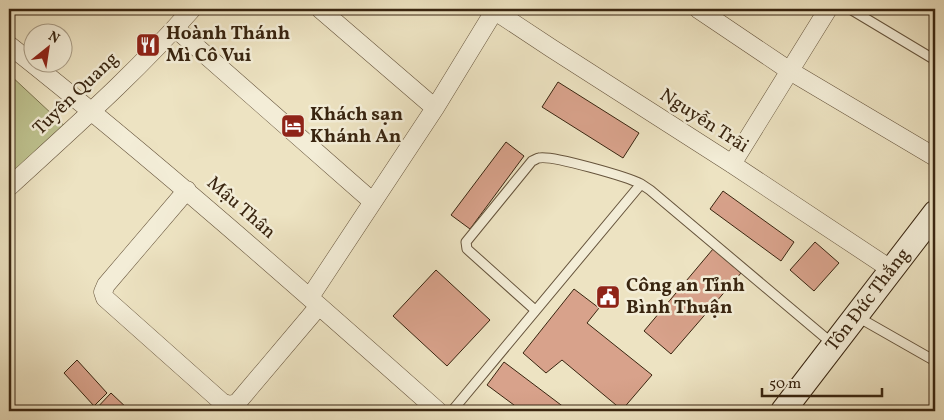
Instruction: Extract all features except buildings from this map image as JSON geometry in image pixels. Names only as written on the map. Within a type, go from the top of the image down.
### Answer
[{"type":"street","name":"Tuyên Quang","points":[[9,187],[92,110],[192,9]]},
{"type":"street","points":[[320,9],[435,108]]},
{"type":"street","points":[[187,190],[106,285],[103,292],[105,298],[223,403],[230,405],[237,403],[315,301],[373,202],[435,108],[490,18],[492,9]]},
{"type":"street","name":"Nguyễn Trãi","points":[[492,9],[892,270]]},
{"type":"street","points":[[698,9],[790,71],[935,157]]},
{"type":"street","points":[[732,164],[828,9]]},
{"type":"street","points":[[175,28],[373,202]]},
{"type":"street","name":"Mậu Thân","points":[[9,45],[92,110],[187,190],[438,411]]},
{"type":"street","name":"Tôn Đức Thắng","points":[[783,411],[935,213]]},
{"type":"lane","points":[[850,9],[935,60]]},
{"type":"lane","points":[[535,310],[467,249],[466,242],[532,161],[540,157],[614,173],[633,179],[641,184],[834,345]]},
{"type":"lane","points":[[452,411],[641,184]]},
{"type":"lane","points":[[856,316],[935,361]]},
{"type":"green space","points":[[9,74],[68,129],[9,188]]},
{"type":"place","name":"Hoành Thánh Mì Cô Vui","points":[[148,45]]},
{"type":"place","name":"Khách sạn Khánh An","points":[[293,126]]},
{"type":"place","name":"Công an Tỉnh Bình Thuận","points":[[608,297]]}]
